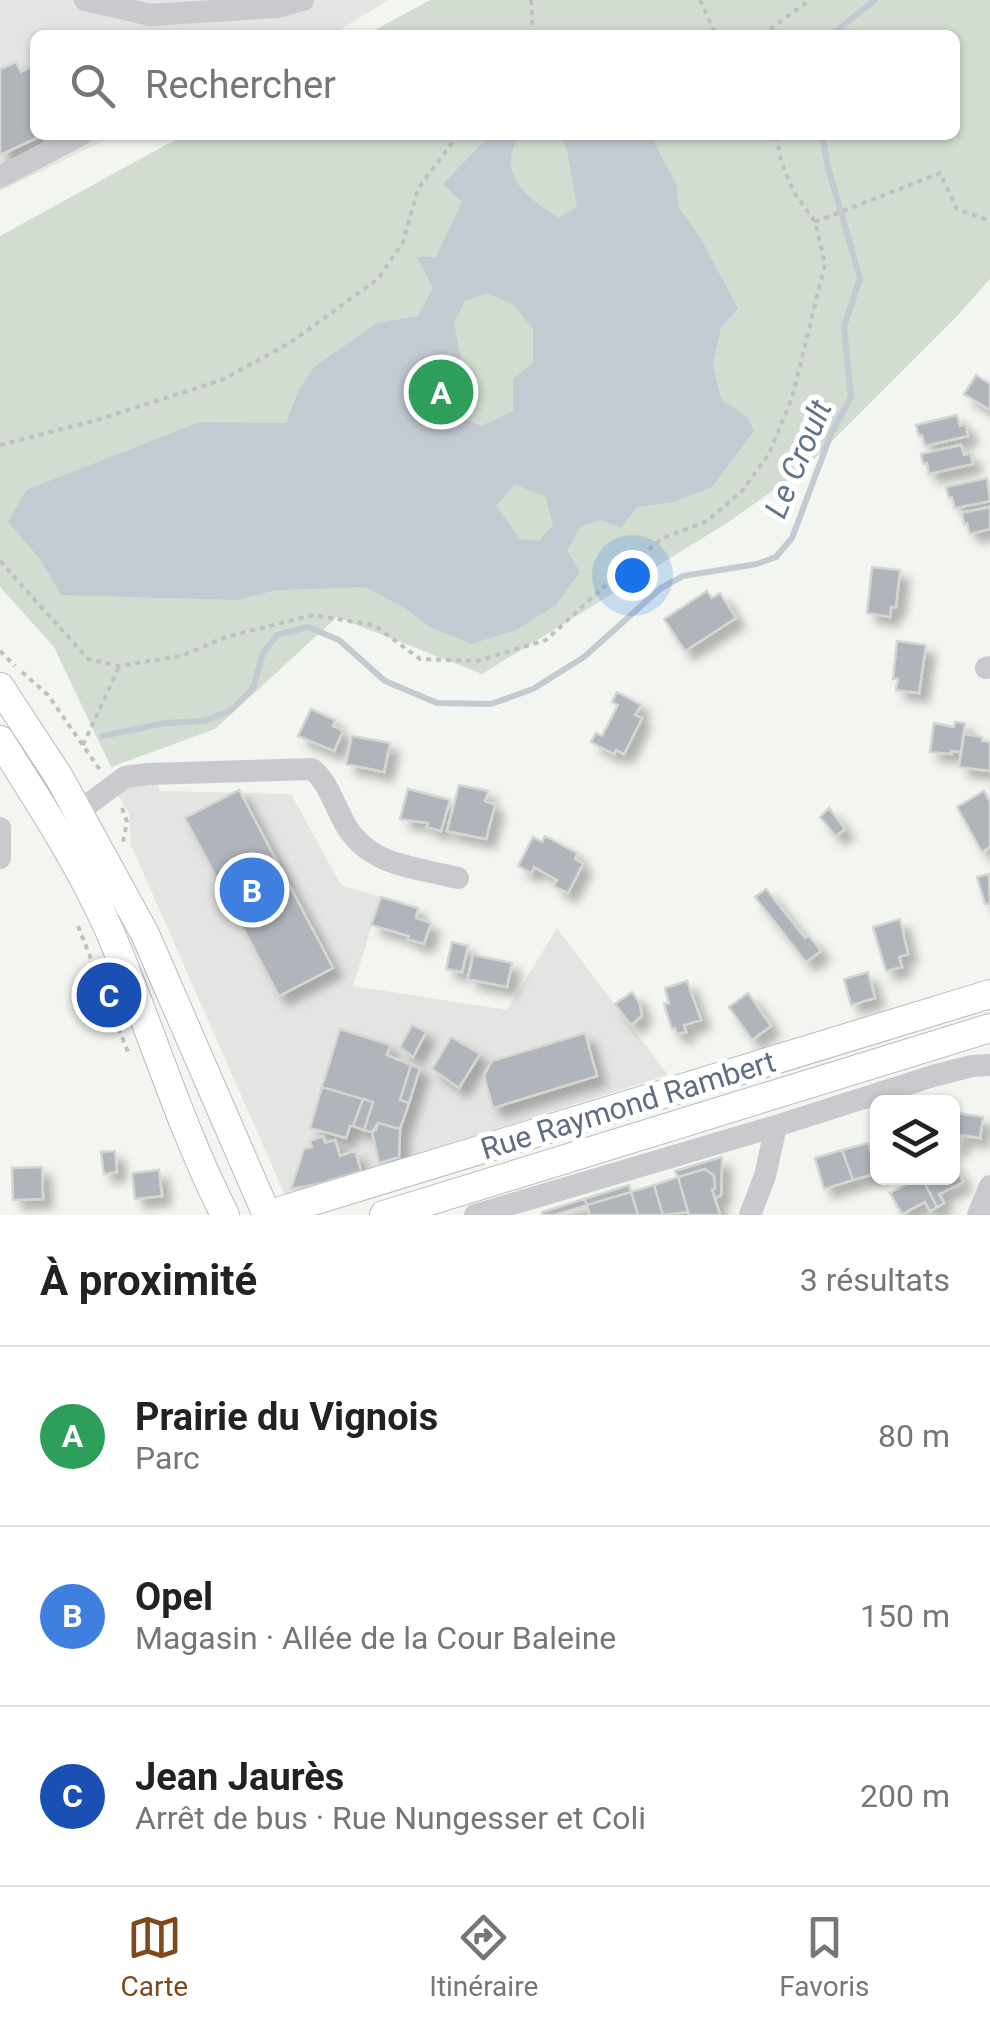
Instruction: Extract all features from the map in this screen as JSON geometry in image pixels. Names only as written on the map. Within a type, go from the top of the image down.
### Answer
[{"type":"main road","points":[[0,687],[59,777],[145,934],[267,1215]]},
{"type":"main road","points":[[0,740],[64,842],[108,929],[195,1153],[225,1215]]},
{"type":"main road","name":"Rue Raymond Rambert","points":[[267,1215],[990,994]]},
{"type":"main road","name":"Rue Raymond Rambert","points":[[384,1215],[990,1028]]},
{"type":"street","points":[[85,0],[150,15],[278,7],[303,0]]},
{"type":"street","points":[[0,177],[70,140]]},
{"type":"street","points":[[78,812],[124,778],[312,770],[321,776],[358,844],[380,859],[458,878]]},
{"type":"street","points":[[0,828],[0,858]]},
{"type":"street","points":[[475,1215],[934,1076],[990,1064]]},
{"type":"street","points":[[750,1215],[765,1176],[776,1126]]},
{"type":"street","points":[[978,1215],[990,1186]]},
{"type":"path","points":[[532,0],[534,30]]},
{"type":"path","points":[[700,0],[714,30]]},
{"type":"path","points":[[769,30],[810,0]]},
{"type":"path","points":[[0,445],[97,420],[222,380],[291,342],[378,280],[403,242],[418,189],[454,140]]},
{"type":"path","points":[[0,560],[88,659],[119,666],[181,656],[226,637],[313,615],[374,625],[420,659],[477,661],[546,640],[661,539],[707,521],[730,502],[769,454],[792,398],[825,264],[815,222],[793,191],[777,140]]},
{"type":"path","points":[[815,222],[940,173],[957,208],[990,222]]},
{"type":"path","points":[[83,744],[119,666]]},
{"type":"path","points":[[76,923],[132,1060]]},
{"type":"shaded area","points":[[0,0],[389,0],[339,30],[30,30],[30,140],[106,140],[0,191]]},
{"type":"shaded area","points":[[430,0],[990,0],[990,279],[805,468],[727,523],[482,674],[337,617],[215,729],[111,767],[54,647],[0,587],[0,236],[175,140],[960,140],[960,30],[375,30]]},
{"type":"shaded area","points":[[485,140],[517,140],[511,162],[518,184],[559,218],[577,206],[562,140],[653,140],[676,184],[679,208],[701,239],[738,309],[721,327],[713,365],[721,399],[748,418],[754,431],[712,487],[673,502],[637,507],[621,528],[601,520],[581,526],[567,550],[580,572],[556,605],[516,630],[471,644],[430,627],[405,608],[365,587],[276,590],[237,600],[61,595],[41,560],[8,522],[26,490],[200,422],[286,423],[298,392],[314,367],[377,323],[418,316],[433,288],[417,257],[436,257],[462,202],[443,184]],"holes":[[[487,293],[514,305],[533,329],[533,363],[513,379],[513,411],[481,426],[457,416],[450,395],[463,369],[454,323],[465,301]],[[514,484],[546,497],[553,525],[539,541],[520,539],[496,506]]]},
{"type":"shaded area","points":[[150,767],[160,791],[291,794],[341,885],[381,897],[353,986],[507,1010],[557,928],[668,1075],[285,1195],[131,845],[129,814],[118,795]]},
{"type":"building","points":[[16,62],[21,72],[30,68],[32,140],[0,155],[0,69]]},
{"type":"building","points":[[976,375],[990,384],[990,410],[964,394]]},
{"type":"building","points":[[957,415],[968,436],[925,446],[916,425]]},
{"type":"building","points":[[961,445],[964,455],[970,453],[973,464],[929,474],[921,454]]},
{"type":"building","points":[[987,478],[990,501],[955,508],[946,487]]},
{"type":"building","points":[[990,507],[990,529],[970,534],[962,513]]},
{"type":"building","points":[[872,567],[900,570],[896,607],[891,607],[890,617],[867,613]]},
{"type":"building","points":[[707,591],[712,598],[720,593],[736,618],[685,651],[664,619]]},
{"type":"building","points":[[897,641],[926,645],[919,693],[896,690],[898,679],[893,679]]},
{"type":"building","points":[[617,692],[641,705],[635,715],[642,718],[624,754],[616,750],[614,754],[591,742],[596,733],[602,736],[618,705],[612,702]]},
{"type":"building","points":[[311,709],[335,720],[333,726],[343,731],[334,751],[298,736]]},
{"type":"building","points":[[955,722],[965,723],[961,752],[930,752],[934,723],[954,727]]},
{"type":"building","points":[[964,734],[990,742],[990,771],[959,767]]},
{"type":"building","points":[[352,736],[390,743],[384,772],[346,764]]},
{"type":"building","points":[[459,785],[488,791],[485,801],[495,805],[486,839],[447,831]]},
{"type":"building","points":[[408,789],[450,800],[441,831],[427,827],[428,823],[400,819]]},
{"type":"building","points":[[239,790],[333,968],[279,996],[185,818]]},
{"type":"building","points":[[984,791],[990,802],[990,847],[982,852],[957,807]]},
{"type":"building","points":[[829,808],[845,829],[836,836],[820,817]]},
{"type":"building","points":[[545,836],[577,853],[575,859],[583,864],[568,893],[554,886],[557,880],[534,867],[531,873],[518,866],[533,837],[542,842]]},
{"type":"building","points":[[989,874],[990,904],[985,904],[977,877]]},
{"type":"building","points":[[766,889],[805,938],[809,936],[821,951],[806,962],[755,897]]},
{"type":"building","points":[[381,897],[418,908],[416,918],[431,923],[424,944],[371,925]]},
{"type":"building","points":[[900,919],[908,954],[899,957],[902,967],[886,971],[873,927]]},
{"type":"building","points":[[452,942],[468,946],[462,972],[446,969]]},
{"type":"building","points":[[473,955],[512,963],[507,987],[468,979]]},
{"type":"building","points":[[868,972],[875,998],[851,1005],[844,979]]},
{"type":"building","points":[[687,981],[701,1020],[684,1025],[686,1032],[677,1034],[664,1004],[669,1003],[665,988]]},
{"type":"building","points":[[632,992],[642,1016],[631,1025],[615,1004]]},
{"type":"building","points":[[748,993],[771,1026],[752,1040],[729,1007]]},
{"type":"building","points":[[412,1025],[426,1032],[413,1057],[400,1047]]},
{"type":"building","points":[[340,1029],[390,1045],[387,1055],[411,1065],[400,1100],[409,1103],[400,1129],[378,1123],[372,1132],[364,1130],[373,1102],[322,1087]]},
{"type":"building","points":[[585,1033],[597,1076],[493,1108],[484,1076],[492,1061]]},
{"type":"building","points":[[451,1037],[480,1054],[459,1088],[432,1069]]},
{"type":"building","points":[[411,1065],[420,1068],[409,1103],[400,1100]]},
{"type":"building","points":[[322,1087],[363,1099],[346,1138],[310,1128]]},
{"type":"building","points":[[363,1099],[373,1102],[364,1130],[353,1126]]},
{"type":"building","points":[[960,1113],[983,1117],[980,1138],[961,1135],[960,1141]]},
{"type":"building","points":[[378,1123],[400,1129],[399,1157],[379,1163],[372,1132]]},
{"type":"building","points":[[323,1136],[325,1143],[335,1140],[340,1156],[355,1151],[361,1171],[291,1189],[304,1149],[312,1147],[310,1141]]},
{"type":"building","points":[[868,1143],[870,1175],[853,1180],[842,1150]]},
{"type":"building","points":[[842,1150],[853,1180],[824,1189],[815,1158]]},
{"type":"building","points":[[115,1151],[117,1172],[104,1174],[101,1152]]},
{"type":"building","points":[[722,1157],[721,1195],[715,1198],[714,1176],[705,1169],[678,1177],[675,1171]]},
{"type":"building","points":[[42,1167],[43,1199],[13,1200],[12,1168]]},
{"type":"building","points":[[705,1169],[714,1176],[712,1190],[720,1215],[689,1215],[678,1177]]},
{"type":"building","points":[[159,1170],[162,1196],[135,1199],[132,1173]]},
{"type":"building","points":[[678,1177],[688,1212],[663,1215],[654,1185]]},
{"type":"building","points":[[629,1185],[631,1192],[587,1205],[584,1199]]},
{"type":"building","points":[[654,1185],[663,1215],[638,1215],[631,1192]]},
{"type":"building","points":[[905,1185],[926,1185],[937,1207],[930,1211],[925,1202],[902,1214],[890,1193]]},
{"type":"building","points":[[926,1185],[957,1185],[939,1194],[944,1203],[937,1207]]},
{"type":"building","points":[[631,1192],[638,1215],[590,1215],[587,1205]]},
{"type":"building","points":[[584,1199],[587,1205],[543,1215],[542,1212]]},
{"type":"waterway","name":"Le Croult","points":[[837,30],[875,0]]},
{"type":"waterway","name":"Le Croult","points":[[102,736],[166,723],[205,721],[231,710],[253,688],[263,653],[277,635],[308,627],[339,640],[385,681],[437,703],[491,704],[533,689],[584,657],[661,588],[683,576],[757,564],[776,557],[792,538],[831,434],[851,397],[844,327],[860,278],[823,140]]},
{"type":"place","name":"Prairie du Vignois","points":[[441,392]]},
{"type":"place","name":"Opel","points":[[252,890]]},
{"type":"place","name":"Jean Jaurès","points":[[109,995]]}]
